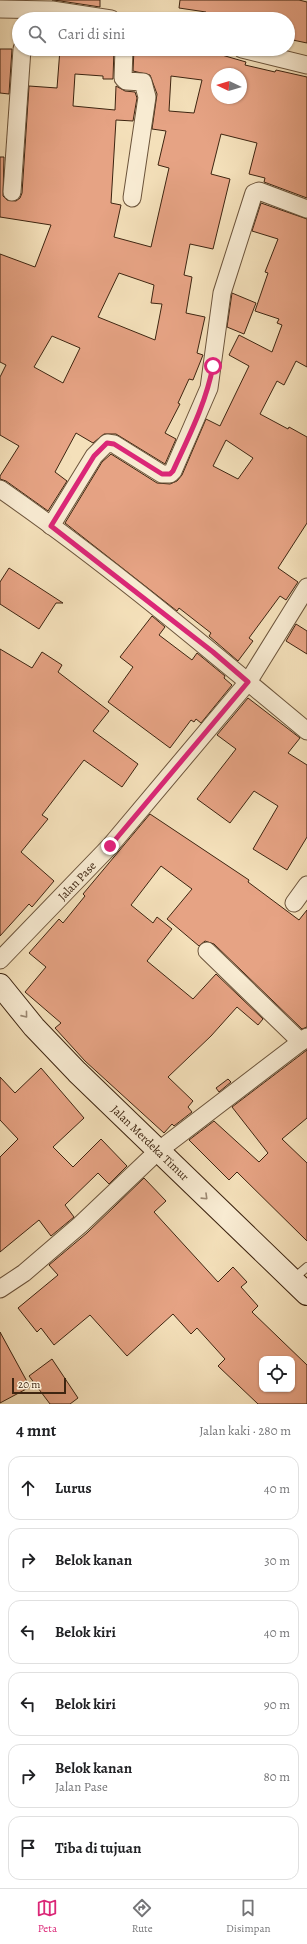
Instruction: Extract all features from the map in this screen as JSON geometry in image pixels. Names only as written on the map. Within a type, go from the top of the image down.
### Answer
[{"type":"main road","name":"Jalan Merdeka Timur","points":[[0,985],[34,1027],[77,1072],[158,1151],[302,1280]]},
{"type":"street","points":[[0,10],[12,12]]},
{"type":"street","points":[[38,12],[52,10],[65,12]]},
{"type":"street","points":[[12,192],[22,56]]},
{"type":"street","points":[[124,56],[123,78],[130,82],[143,82],[147,97],[132,198]]},
{"type":"street","points":[[270,56],[307,65]]},
{"type":"street","points":[[51,526],[94,456],[107,443],[114,444],[162,474],[170,474],[173,471],[209,388],[222,293],[254,193],[259,191],[307,209]]},
{"type":"street","points":[[0,489],[51,526],[213,652],[307,730]]},
{"type":"street","name":"Jalan Pase","points":[[0,960],[110,846],[248,682],[307,587]]},
{"type":"street","points":[[294,904],[307,885]]},
{"type":"street","points":[[0,1289],[24,1273],[80,1225],[158,1151],[304,1040],[207,952]]},
{"type":"building","points":[[54,0],[100,0],[100,7]]},
{"type":"building","points":[[180,0],[299,0],[307,2],[307,43],[295,40],[295,12],[206,12],[179,8]]},
{"type":"building","points":[[0,49],[12,49],[9,94],[0,93]]},
{"type":"building","points":[[59,56],[114,56],[113,79],[103,79],[103,76],[75,74],[73,106],[115,110],[116,86],[125,91],[135,92],[137,98],[133,121],[116,120],[111,203],[121,205],[114,237],[151,247],[169,168],[158,165],[166,131],[152,129],[157,94],[150,75],[133,71],[134,56],[225,56],[246,62],[245,65],[307,77],[307,198],[264,182],[265,178],[249,174],[257,143],[221,134],[211,174],[230,179],[213,249],[190,244],[184,275],[192,277],[186,313],[205,317],[197,353],[203,355],[193,380],[189,379],[178,403],[180,404],[165,433],[176,439],[165,464],[116,434],[104,434],[93,443],[76,433],[55,472],[67,481],[48,511],[6,481],[0,479],[0,476],[19,446],[0,435],[0,377],[6,365],[0,362],[0,254],[35,267],[51,225],[0,217],[0,157],[4,157],[3,196],[7,200],[16,201],[20,198],[22,193],[29,86],[57,88]],"holes":[[[171,76],[202,80],[194,113],[169,111]],[[119,273],[154,285],[151,303],[162,304],[155,340],[98,317]],[[52,336],[80,348],[63,383],[34,367]]]},
{"type":"building","points":[[261,203],[307,219],[307,367],[296,361],[284,385],[277,381],[260,414],[307,437],[307,523],[278,568],[298,582],[286,600],[280,596],[249,638],[253,641],[238,661],[209,636],[211,633],[179,608],[177,611],[65,523],[102,462],[111,454],[157,483],[170,484],[177,481],[182,475],[206,419],[220,426],[249,366],[229,355],[239,335],[272,352],[282,325],[277,323],[279,319],[255,311],[268,273],[265,272],[278,239],[252,231]],"holes":[[[226,440],[253,458],[238,479],[213,466]]]},
{"type":"building","points":[[232,293],[256,303],[244,334],[227,327]]},
{"type":"building","points":[[9,568],[63,603],[56,603],[39,629],[0,604],[0,582]]},
{"type":"building","points":[[152,616],[165,627],[159,635],[192,660],[197,653],[225,676],[224,678],[232,685],[201,723],[196,719],[194,722],[191,720],[170,748],[108,702],[133,667],[120,657]]},
{"type":"building","points":[[296,624],[307,631],[307,654],[286,641]]},
{"type":"building","points":[[0,649],[32,668],[42,652],[62,665],[58,672],[109,711],[93,731],[138,764],[122,787],[84,760],[42,815],[48,819],[21,852],[54,881],[32,907],[29,904],[0,936]]},
{"type":"building","points":[[248,698],[300,738],[288,753],[307,765],[307,837],[287,870],[253,849],[278,806],[254,791],[230,823],[197,799],[236,749],[217,735]]},
{"type":"building","points":[[150,814],[249,880],[248,882],[299,920],[307,910],[307,1027],[302,1029],[214,944],[205,941],[199,946],[167,919],[192,889],[161,866],[131,905],[153,923],[157,917],[172,929],[147,961],[193,999],[216,974],[263,1019],[258,1025],[237,1007],[211,1036],[168,1077],[193,1101],[188,1107],[192,1112],[174,1126],[172,1124],[164,1133],[85,1061],[55,1028],[61,1023],[25,992],[46,967],[29,953],[59,919],[63,923],[85,896],[83,894]]},
{"type":"building","points":[[307,1050],[307,1118],[282,1139],[307,1163],[307,1241],[237,1172],[229,1180],[189,1140],[214,1121],[259,1162],[268,1153],[232,1107]]},
{"type":"building","points":[[41,1068],[84,1118],[53,1147],[73,1167],[101,1139],[127,1166],[109,1184],[98,1173],[65,1205],[74,1217],[51,1236],[39,1220],[0,1252],[0,1157],[18,1139],[0,1120],[0,1077],[15,1093]]},
{"type":"building","points":[[228,1079],[231,1082],[219,1092],[216,1088]]},
{"type":"building","points":[[144,1178],[166,1201],[154,1212],[218,1282],[233,1267],[247,1282],[241,1287],[258,1306],[252,1312],[307,1365],[307,1404],[258,1404],[218,1366],[225,1359],[197,1328],[191,1334],[173,1314],[127,1356],[90,1315],[54,1345],[41,1328],[37,1332],[18,1308],[58,1275],[49,1265],[87,1233]]},
{"type":"building","points":[[0,1332],[30,1387],[0,1403]]},
{"type":"building","points":[[52,1359],[78,1398],[70,1404],[50,1404],[29,1376]]},
{"type":"route","points":[[110,846],[248,682],[213,652],[51,526],[94,456],[107,443],[114,444],[162,474],[170,474],[173,471],[201,410],[209,388],[213,366]]}]
